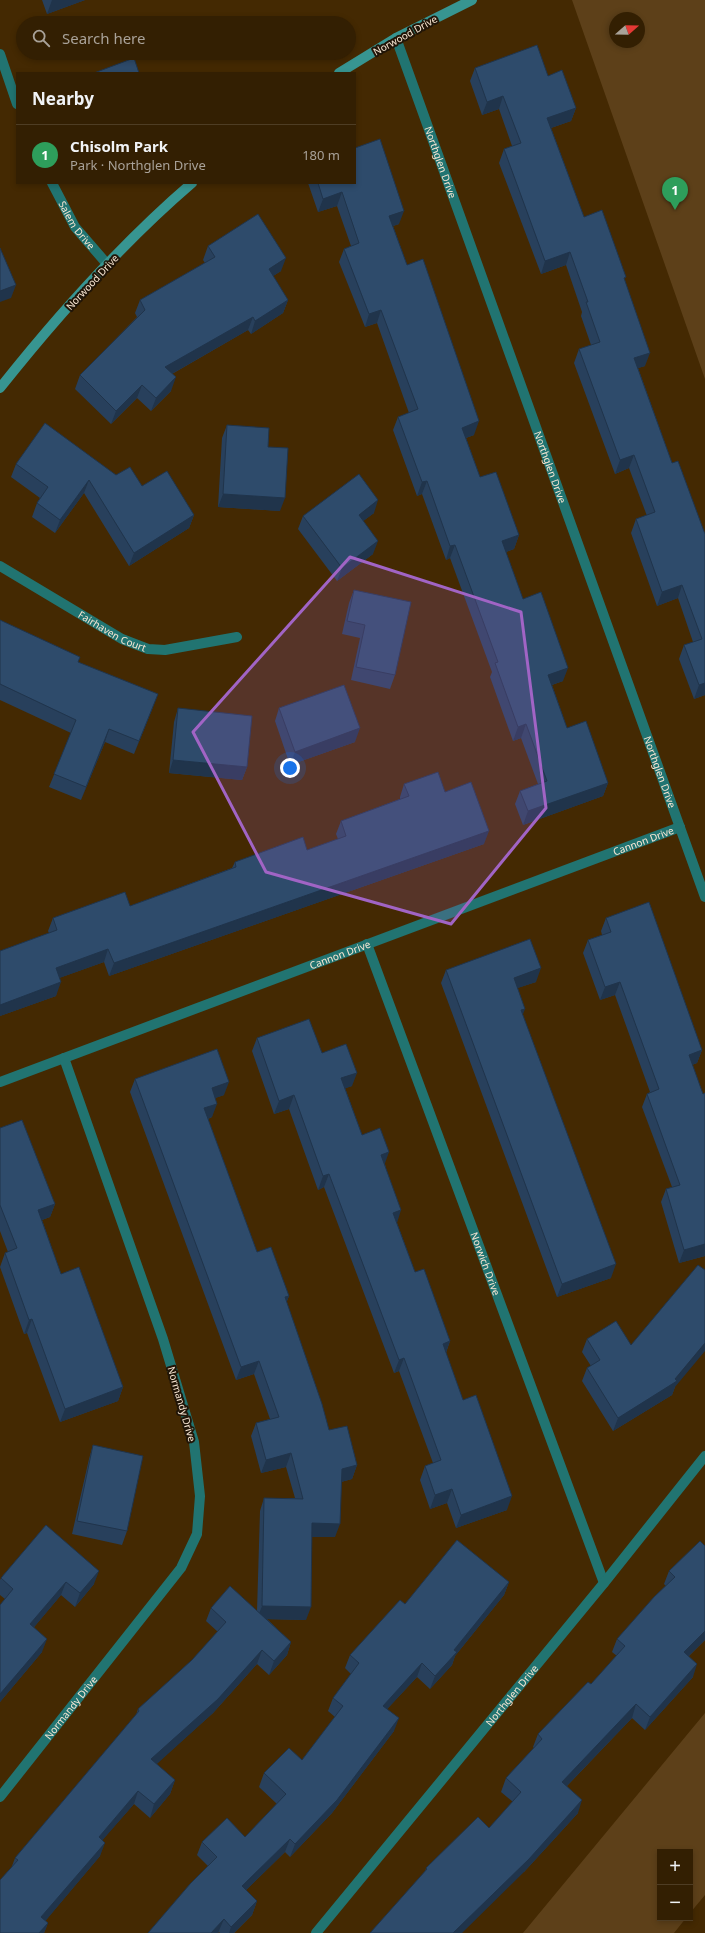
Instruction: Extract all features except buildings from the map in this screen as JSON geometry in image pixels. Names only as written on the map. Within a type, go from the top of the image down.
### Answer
[{"type":"main road","name":"Norwood Drive","points":[[341,72],[396,38],[472,0]]},
{"type":"main road","name":"Norwood Drive","points":[[0,388],[37,341],[107,264],[191,184]]},
{"type":"street","name":"Northglen Drive","points":[[396,38],[705,897]]},
{"type":"street","points":[[0,54],[16,101]]},
{"type":"street","name":"Salem Drive","points":[[53,184],[75,227],[107,264]]},
{"type":"street","name":"Fairhaven Court","points":[[0,566],[122,639],[148,649],[165,650],[237,637]]},
{"type":"street","name":"Cannon Drive","points":[[0,1082],[680,827]]},
{"type":"street","name":"Norwich Drive","points":[[367,944],[604,1583]]},
{"type":"street","name":"Normandy Drive","points":[[0,1797],[181,1568],[198,1534],[200,1496],[194,1442],[163,1339],[64,1058]]},
{"type":"street","name":"Northglen Drive","points":[[316,1933],[604,1583],[705,1456]]},
{"type":"highlighted area","points":[[350,557],[521,612],[546,808],[451,924],[266,872],[193,732]]},
{"type":"shaded area","points":[[572,0],[705,0],[705,379]]},
{"type":"shaded area","points":[[705,1713],[705,1895],[693,1909],[693,1849],[657,1849],[657,1921],[684,1921],[674,1933],[523,1933]]},
{"type":"place","name":"Chisolm Park","points":[[675,210]]}]
